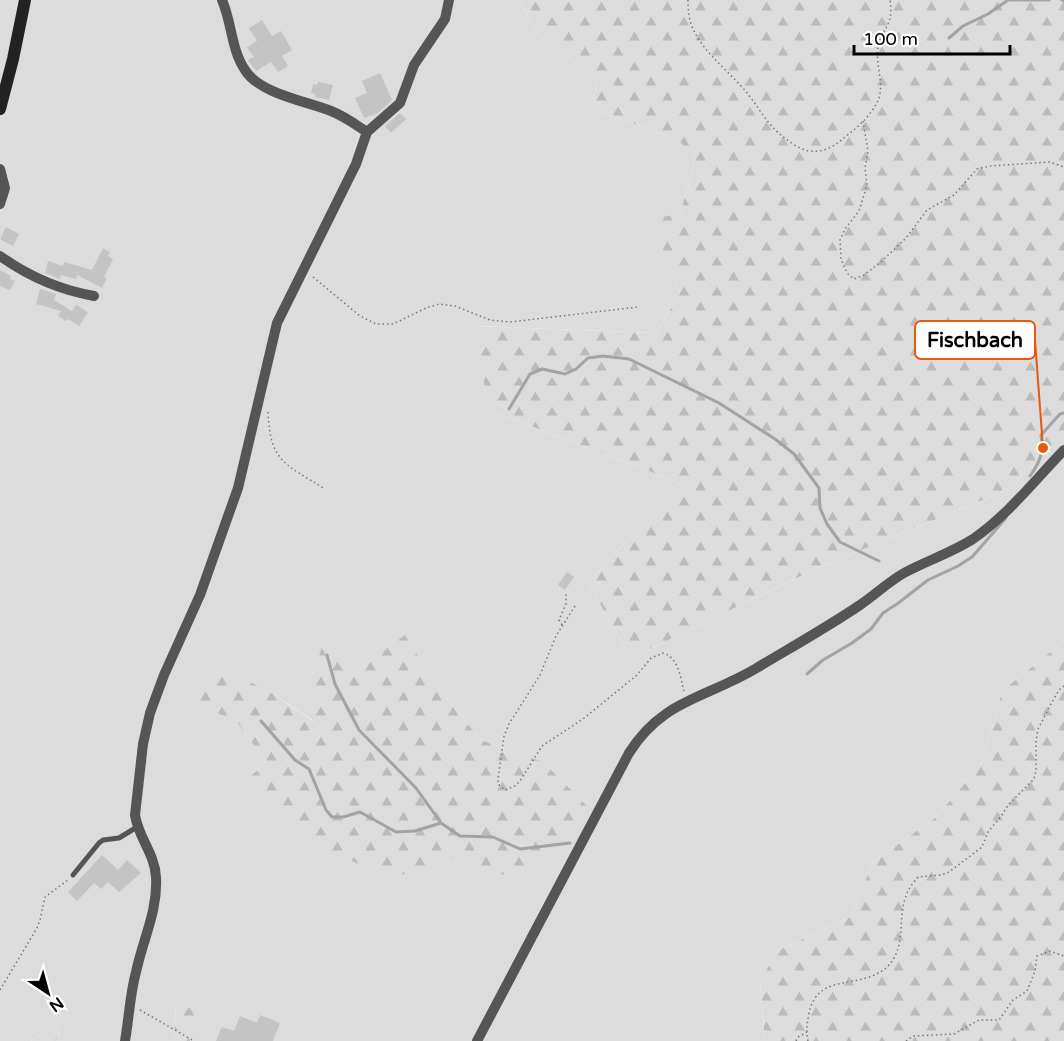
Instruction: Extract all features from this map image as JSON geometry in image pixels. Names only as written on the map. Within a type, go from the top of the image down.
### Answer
[{"type":"street","points":[[0,109],[25,0]]},
{"type":"street","points":[[222,0],[238,58],[252,78],[281,94],[335,112],[367,132]]},
{"type":"street","points":[[125,1041],[136,969],[154,915],[157,887],[152,857],[137,827],[135,815],[143,744],[150,713],[164,675],[200,595],[238,488],[277,322],[356,164],[367,132],[400,103],[414,65],[447,15],[449,0]]},
{"type":"street","points":[[0,169],[5,188],[0,204]]},
{"type":"street","points":[[0,256],[26,273],[74,293],[94,296]]},
{"type":"street","points":[[477,1041],[629,753],[649,726],[686,700],[754,670],[860,605],[904,573],[971,540],[1017,501],[1064,450]]},
{"type":"lane","points":[[73,875],[99,843],[103,840],[119,838],[137,827]]},
{"type":"path","points":[[688,0],[693,31],[703,45],[747,93],[767,122],[796,146],[808,151],[831,148],[872,111],[879,97],[878,48],[889,24],[892,11],[891,0]]},
{"type":"path","points":[[863,121],[868,151],[865,168],[867,185],[859,211],[845,229],[840,240],[841,259],[847,273],[854,279],[864,275],[882,261],[906,238],[927,210],[954,195],[977,170],[990,166],[1050,162],[1064,166]]},
{"type":"path","points":[[305,263],[318,282],[360,315],[376,324],[393,324],[439,304],[455,306],[490,320],[510,322],[638,307]]},
{"type":"path","points":[[268,408],[271,442],[279,459],[325,489]]},
{"type":"path","points":[[562,626],[559,620],[566,604],[566,593]]},
{"type":"path","points":[[575,606],[556,636],[540,675],[504,736],[498,784],[505,790],[520,781],[542,746],[584,719],[636,675],[651,658],[659,654],[668,654],[675,661],[686,700]]},
{"type":"path","points":[[808,1041],[807,1032],[813,1000],[820,991],[830,986],[874,975],[888,966],[900,942],[905,898],[918,877],[949,872],[977,853],[988,832],[1008,805],[1034,779],[1038,729],[1059,690],[1064,686]]},
{"type":"path","points":[[0,990],[37,928],[45,897],[73,875]]},
{"type":"path","points":[[906,1041],[913,1036],[954,1034],[979,1020],[999,1020],[1013,1000],[1027,991],[1035,971],[1036,956],[1050,951],[1064,956]]},
{"type":"path","points":[[131,1004],[194,1041]]},
{"type":"path","points":[[796,1041],[807,1032]]},
{"type":"green space","points":[[0,0],[519,0],[538,34],[598,80],[593,100],[598,111],[674,138],[695,153],[693,170],[680,213],[651,221],[680,293],[656,333],[475,326],[489,410],[680,483],[588,583],[631,658],[813,570],[1007,490],[1064,435],[1064,641],[1002,691],[982,763],[936,817],[872,863],[852,916],[777,951],[760,983],[765,1041],[190,1041],[188,1031],[176,1007],[174,1041],[55,1041],[60,1033],[57,1024],[31,1041],[0,1041]],"holes":[[[405,636],[438,688],[481,740],[543,763],[510,877],[245,783],[266,762],[235,719],[269,691],[314,721],[313,674],[323,645],[358,670]]]},
{"type":"green space","points":[[519,0],[1064,0],[1064,435],[1007,490],[813,570],[631,658],[588,583],[680,483],[489,410],[474,326],[656,333],[680,293],[650,220],[680,213],[693,170],[695,154],[674,138],[598,111],[593,100],[598,80],[538,34]]},
{"type":"green space","points":[[405,635],[438,688],[481,740],[543,762],[592,811],[546,862],[510,877],[450,857],[426,877],[374,871],[300,838],[245,782],[266,762],[235,719],[196,707],[193,687],[222,669],[269,691],[313,721],[313,674],[323,644],[358,670]]},
{"type":"green space","points":[[1064,641],[1064,1041],[765,1041],[760,982],[777,951],[852,916],[872,863],[936,817],[982,763],[1002,691]]},
{"type":"green space","points":[[176,1007],[199,1009],[188,1031],[190,1041],[174,1041]]},
{"type":"green space","points":[[57,1024],[60,1033],[55,1041],[31,1041]]},
{"type":"building","points":[[262,20],[272,36],[281,31],[292,50],[282,56],[288,66],[278,72],[271,62],[256,71],[248,60],[254,57],[247,47],[257,41],[249,28]]},
{"type":"building","points":[[380,73],[392,100],[378,113],[364,118],[355,98],[367,93],[362,81]]},
{"type":"building","points":[[318,82],[333,85],[329,100],[315,97],[315,94],[311,93],[313,84],[317,85]]},
{"type":"building","points":[[400,113],[406,119],[391,133],[385,126]]},
{"type":"building","points":[[6,227],[19,234],[13,246],[0,239]]},
{"type":"building","points":[[103,248],[110,252],[108,256],[113,259],[104,277],[107,278],[102,288],[77,275],[76,279],[61,275],[60,279],[45,273],[48,261],[63,266],[64,262],[92,270]]},
{"type":"building","points":[[0,270],[15,281],[10,290],[0,286]]},
{"type":"building","points":[[40,289],[56,294],[54,300],[72,311],[76,305],[88,312],[79,326],[58,316],[61,311],[36,304]]},
{"type":"building","points":[[567,572],[574,577],[565,590],[558,585]]},
{"type":"building","points":[[102,855],[118,870],[127,860],[141,873],[119,892],[108,882],[101,889],[94,883],[77,901],[68,892]]},
{"type":"building","points":[[260,1015],[280,1023],[273,1041],[216,1041],[222,1027],[234,1031],[240,1016],[257,1023]]},
{"type":"waterway","points":[[949,38],[963,26],[988,14],[1008,0],[1049,0]]},
{"type":"waterway","points":[[509,409],[530,374],[542,369],[565,374],[576,369],[588,358],[603,356],[629,359],[719,403],[794,454],[819,488],[820,508],[827,524],[840,542],[879,561]]},
{"type":"waterway","points":[[1030,476],[1040,457],[1041,435],[1060,414],[1064,413]]},
{"type":"waterway","points":[[807,674],[823,660],[871,629],[883,613],[928,580],[972,557],[1006,518]]},
{"type":"waterway","points":[[327,655],[335,684],[359,730],[416,788],[441,823],[460,836],[493,837],[520,849],[570,843]]},
{"type":"waterway","points":[[261,721],[295,760],[309,769],[326,810],[332,817],[343,817],[360,812],[396,832],[415,831],[441,823]]},
{"type":"place","name":"Fischbach","points":[[1043,448]]}]
